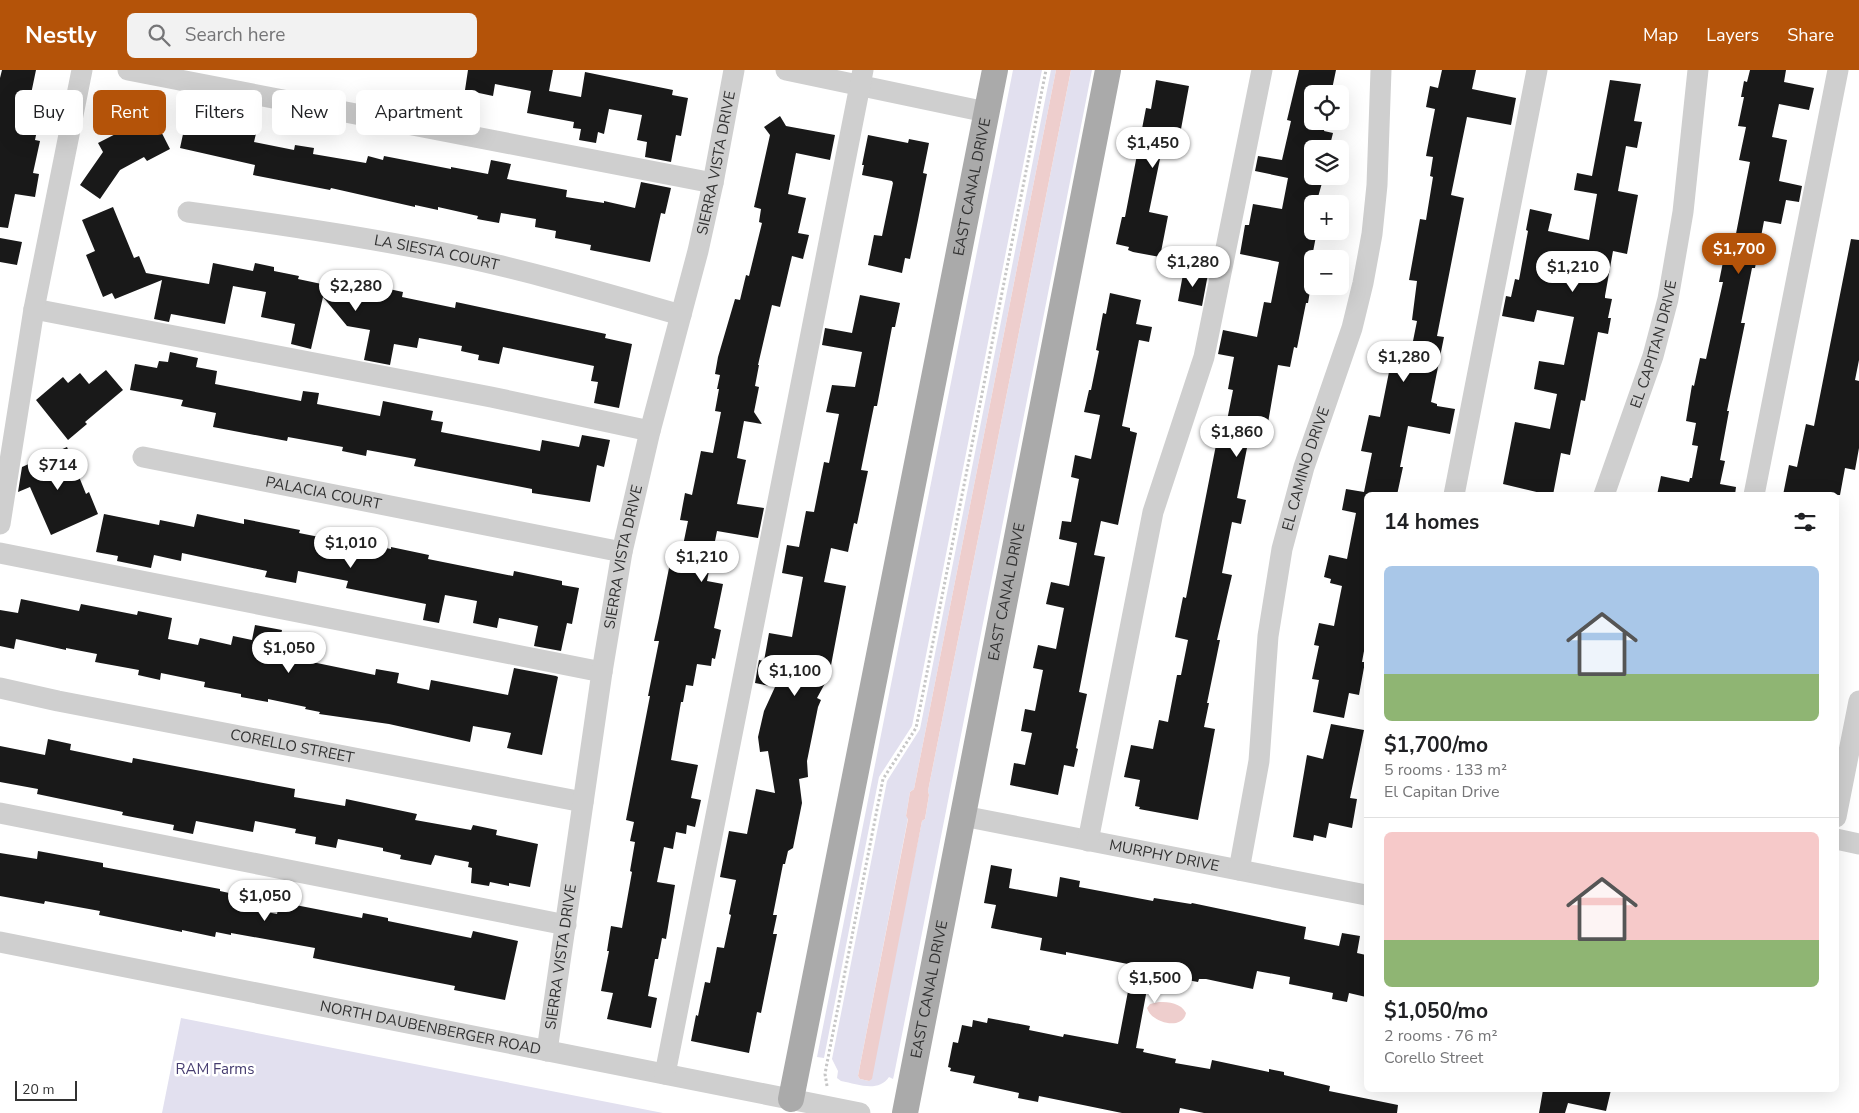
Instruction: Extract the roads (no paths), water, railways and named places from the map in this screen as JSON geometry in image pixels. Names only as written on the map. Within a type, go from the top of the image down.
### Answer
[{"type":"main road","name":"EAST CANAL DRIVE","points":[[792,1099],[995,70]]},
{"type":"main road","name":"EAST CANAL DRIVE","points":[[905,1113],[1108,70]]},
{"type":"street","points":[[0,524],[34,309],[82,70]]},
{"type":"street","points":[[128,70],[713,183]]},
{"type":"street","name":"SIERRA VISTA DRIVE","points":[[547,1051],[602,672],[622,552],[650,430],[698,251],[734,70]]},
{"type":"street","points":[[786,70],[862,78],[986,112]]},
{"type":"street","points":[[1088,841],[1153,512],[1203,362],[1262,70]]},
{"type":"street","name":"EL CAMINO DRIVE","points":[[1239,870],[1259,761],[1268,636],[1282,549],[1304,467],[1352,328],[1372,234],[1377,185],[1381,70]]},
{"type":"street","points":[[1455,492],[1537,70]]},
{"type":"street","name":"EL CAPITAN DRIVE","points":[[1605,492],[1653,356],[1670,291],[1685,203],[1698,70]]},
{"type":"street","points":[[1755,492],[1838,70]]},
{"type":"street","points":[[665,1074],[862,78]]},
{"type":"street","name":"LA SIESTA COURT","points":[[188,212],[371,239],[460,257],[681,314]]},
{"type":"street","points":[[34,309],[650,430]]},
{"type":"street","name":"PALACIA COURT","points":[[143,457],[622,552]]},
{"type":"street","points":[[0,553],[602,672]]},
{"type":"street","name":"CORELLO STREET","points":[[0,688],[58,701],[584,802]]},
{"type":"street","points":[[1839,802],[1859,701]]},
{"type":"street","points":[[0,813],[566,925]]},
{"type":"street","name":"MURPHY DRIVE","points":[[963,816],[1364,895]]},
{"type":"street","points":[[1839,840],[1859,844]]},
{"type":"street","name":"NORTH DAUBENBERGER ROAD","points":[[0,942],[860,1113]]},
{"type":"park label","name":"RAM Farms","points":[[215,1069]]}]
